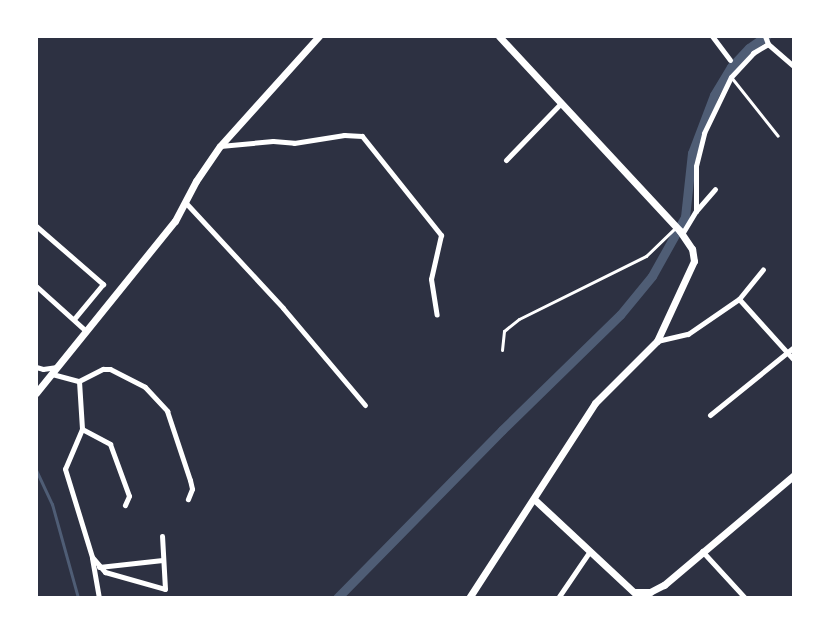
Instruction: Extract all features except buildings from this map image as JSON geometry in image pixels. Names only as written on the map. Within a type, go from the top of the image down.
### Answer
[{"type":"street","points":[[36,393],[175,220],[219,146],[319,36]]},
{"type":"street","points":[[712,36],[730,60]]},
{"type":"street","points":[[469,598],[535,500],[595,403],[657,341],[694,261],[692,249],[679,230],[503,38]]},
{"type":"street","points":[[696,211],[696,166],[704,133],[731,77],[766,40],[794,68]]},
{"type":"street","points":[[506,160],[561,103]]},
{"type":"street","points":[[219,146],[273,141],[294,143],[344,135],[362,136],[441,235],[431,279],[437,315]]},
{"type":"street","points":[[679,230],[715,189]]},
{"type":"street","points":[[185,202],[283,308],[365,405]]},
{"type":"street","points":[[36,226],[103,284],[74,320]]},
{"type":"street","points":[[657,341],[688,334],[739,299],[764,269]]},
{"type":"street","points":[[36,286],[86,331]]},
{"type":"street","points":[[739,299],[794,360]]},
{"type":"street","points":[[710,415],[794,347]]},
{"type":"street","points":[[36,367],[43,369],[57,367]]},
{"type":"street","points":[[52,374],[79,381],[103,369],[110,369],[145,387],[166,411],[190,480],[192,489],[188,499]]},
{"type":"street","points":[[79,381],[82,429],[64,469],[92,557],[99,598]]},
{"type":"street","points":[[82,429],[110,444],[129,496],[125,505]]},
{"type":"street","points":[[535,500],[638,595],[664,585],[794,475]]},
{"type":"street","points":[[92,557],[105,572],[165,589],[162,536]]},
{"type":"street","points":[[558,598],[590,550]]},
{"type":"street","points":[[702,552],[745,598]]},
{"type":"street","points":[[99,567],[163,560]]},
{"type":"lane","points":[[731,77],[778,136]]},
{"type":"lane","points":[[502,351],[504,331],[519,318],[646,256],[679,230]]},
{"type":"waterway","points":[[337,598],[502,430],[620,315],[652,276],[685,217],[692,153],[714,95],[731,67],[749,48],[766,36]]},
{"type":"waterway","points":[[36,470],[52,504],[78,598]]}]
